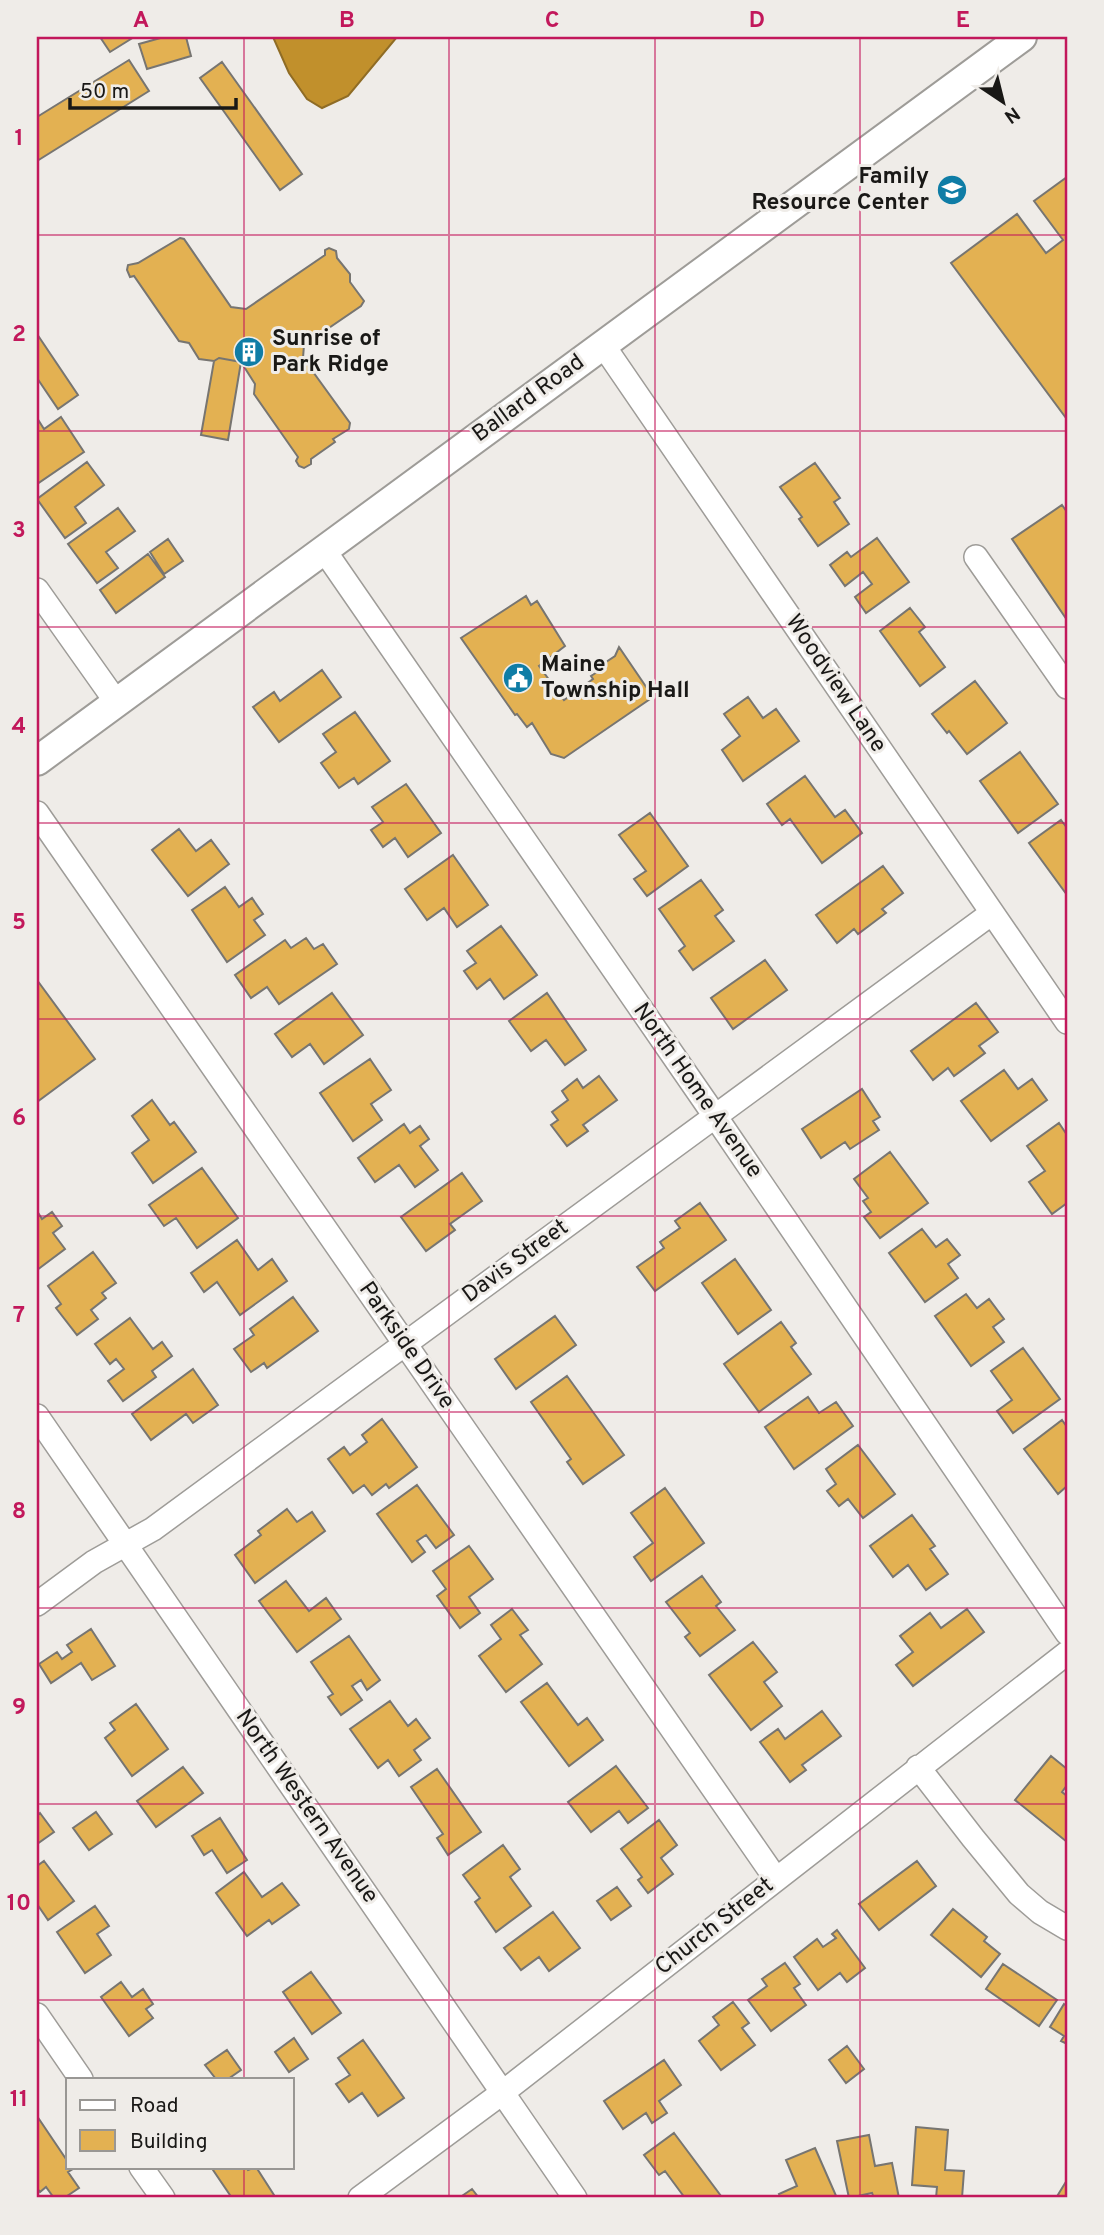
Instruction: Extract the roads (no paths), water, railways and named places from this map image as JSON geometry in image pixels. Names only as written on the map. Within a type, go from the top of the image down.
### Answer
[{"type":"street","name":"Ballard Road","points":[[37,761],[1022,37]]},
{"type":"street","name":"Woodview Lane","points":[[603,345],[1067,1022]]},
{"type":"street","name":"North Home Avenue","points":[[324,550],[715,1116],[1067,1633]]},
{"type":"street","points":[[976,557],[1067,687]]},
{"type":"street","points":[[37,590],[117,702]]},
{"type":"street","name":"Parkside Drive","points":[[37,813],[776,1880]]},
{"type":"street","name":"Davis Street","points":[[37,1604],[94,1562],[153,1529],[992,913]]},
{"type":"street","name":"North Western Avenue","points":[[37,1416],[575,2198]]},
{"type":"street","name":"Church Street","points":[[360,2198],[502,2093],[1067,1653]]},
{"type":"street","points":[[918,1767],[972,1839],[1019,1894],[1040,1912],[1067,1928]]},
{"type":"street","points":[[37,2015],[80,2078]]},
{"type":"street","points":[[142,2168],[163,2198]]},
{"type":"place","name":"Family Resource Center","points":[[952,190]]},
{"type":"place","name":"Sunrise of Park Ridge","points":[[249,352]]},
{"type":"place","name":"Maine Township Hall","points":[[518,678]]}]
